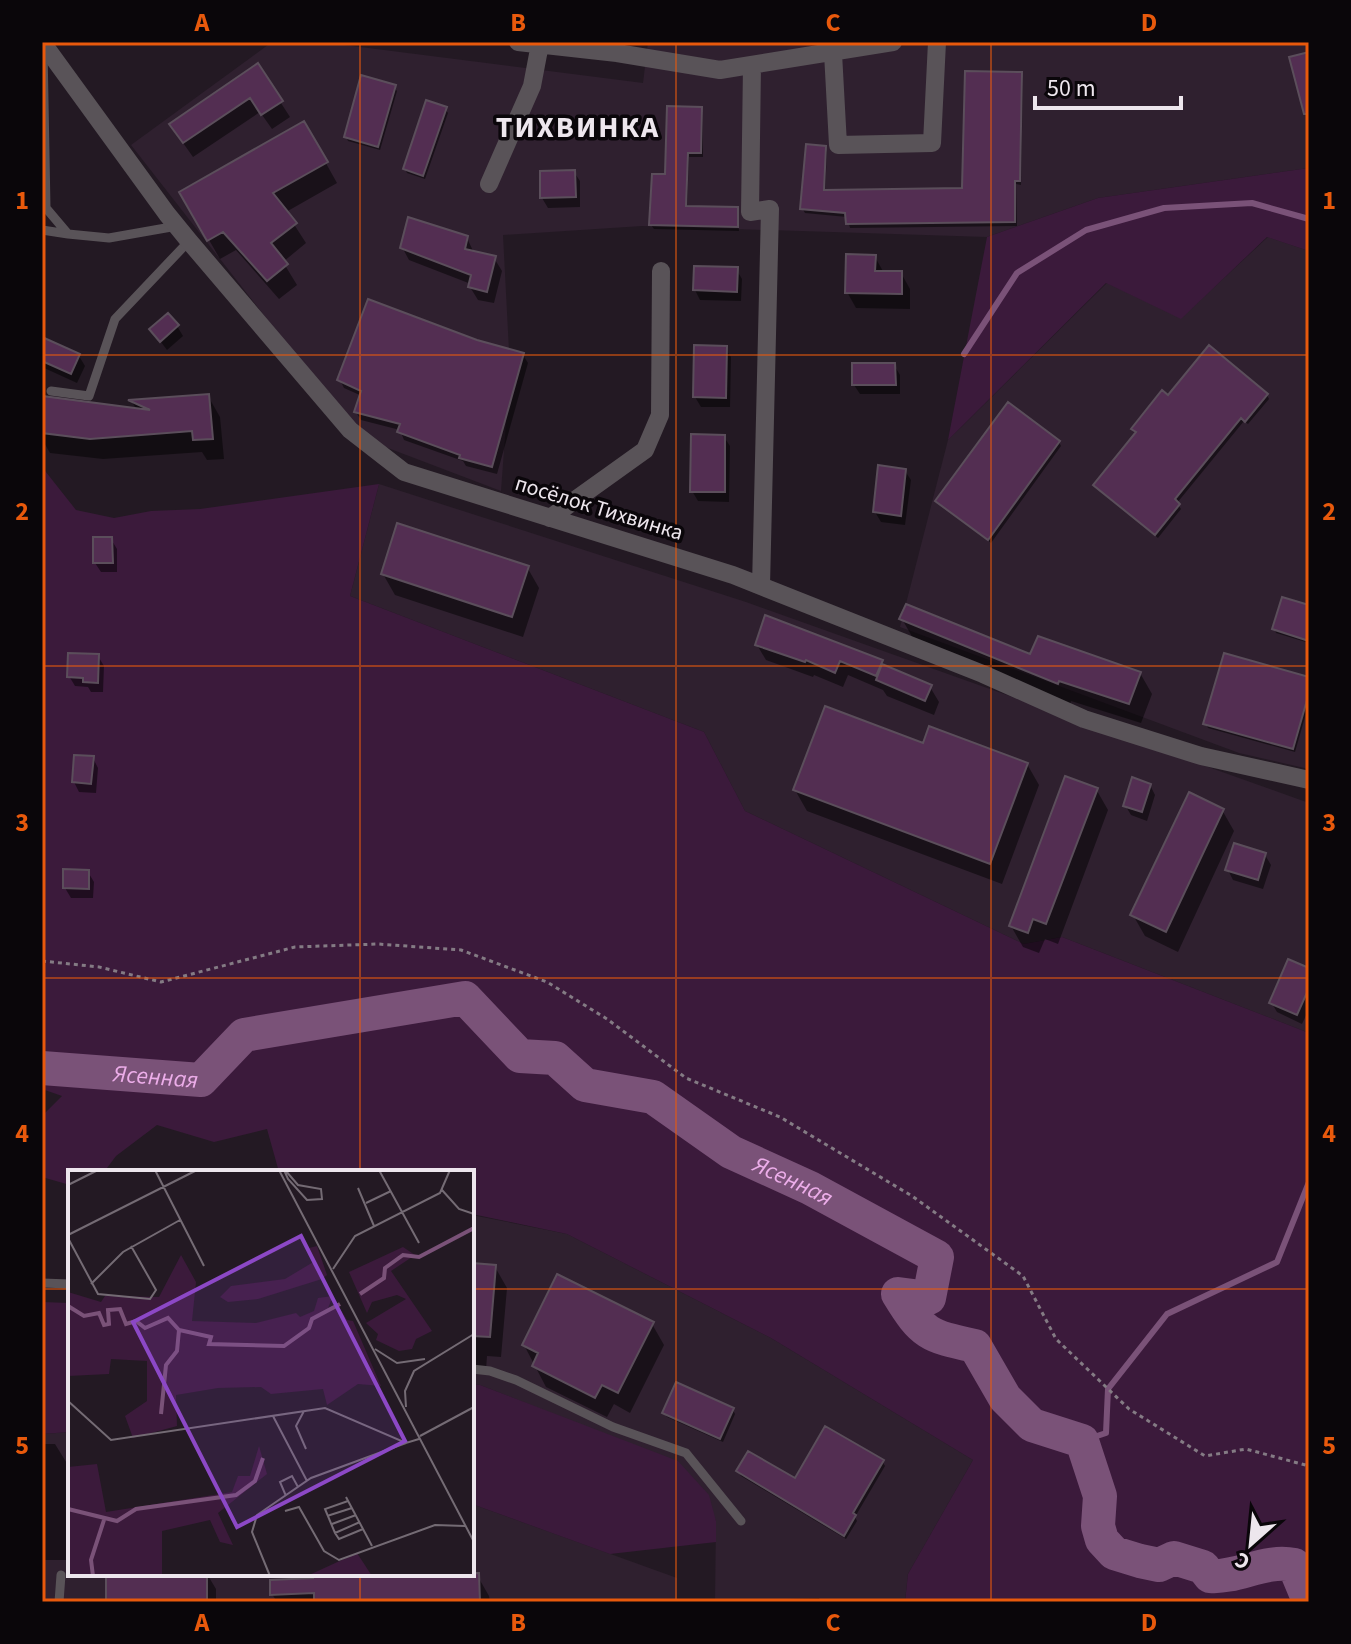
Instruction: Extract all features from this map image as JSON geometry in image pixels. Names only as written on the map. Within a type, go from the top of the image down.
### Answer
[{"type":"street","name":"посёлок Тихвинка","points":[[42,42],[183,234],[350,430],[404,472],[761,586],[983,674],[1084,719],[1201,756],[1309,780]]},
{"type":"street","points":[[518,42],[617,53],[720,70],[893,42]]},
{"type":"street","points":[[833,53],[838,145],[932,143],[937,42]]},
{"type":"street","points":[[489,184],[532,86],[540,44]]},
{"type":"street","points":[[752,65],[750,212],[770,209],[761,586]]},
{"type":"street","points":[[550,518],[645,450],[660,415],[661,271]]},
{"type":"lane","points":[[42,42],[46,208],[68,234]]},
{"type":"lane","points":[[42,230],[109,238],[183,234]]},
{"type":"lane","points":[[51,391],[89,396],[115,319],[183,234]]},
{"type":"lane","points":[[42,1283],[68,1284]]},
{"type":"lane","points":[[474,1369],[516,1380],[613,1427],[686,1453],[741,1521]]},
{"type":"lane","points":[[59,1602],[61,1575]]},
{"type":"path","points":[[42,961],[99,967],[161,982],[295,947],[378,944],[461,950],[547,982],[607,1019],[686,1078],[780,1117],[912,1196],[1023,1276],[1056,1339],[1129,1409],[1205,1456],[1246,1449],[1309,1466]]},
{"type":"shaded area","points":[[272,42],[321,42],[643,83],[648,42],[1309,42],[1309,168],[1098,198],[987,237],[642,226],[503,235],[510,370],[501,491],[359,437],[131,145]]},
{"type":"shaded area","points":[[1309,168],[1309,251],[1267,237],[1181,319],[1106,283],[948,440],[987,237],[1098,198]]},
{"type":"shaded area","points":[[1268,237],[1309,251],[1309,769],[1239,753],[900,627],[948,440],[1107,283],[1181,318]]},
{"type":"shaded area","points":[[42,467],[76,510],[114,518],[379,484],[350,596],[704,732],[745,811],[1024,944],[1062,937],[1309,1033],[1309,1602],[905,1602],[908,1574],[973,1460],[771,1338],[567,1234],[474,1214],[474,1170],[278,1170],[267,1129],[214,1142],[157,1125],[116,1156],[106,1170],[68,1170],[68,1184],[42,1177],[42,1116],[62,1096],[42,1089]]},
{"type":"shaded area","points":[[379,484],[746,602],[1309,803],[1309,1033],[1062,937],[1024,944],[745,811],[704,732],[350,596]]},
{"type":"shaded area","points":[[474,1215],[567,1234],[771,1338],[973,1460],[908,1574],[905,1602],[715,1602],[716,1520],[551,1413],[474,1384]]},
{"type":"shaded area","points":[[42,1302],[68,1303],[68,1432],[42,1434]]},
{"type":"shaded area","points":[[474,1384],[678,1461],[709,1495],[716,1521],[716,1542],[610,1554],[474,1505]]},
{"type":"shaded area","points":[[68,1432],[68,1576],[474,1576],[474,1505],[677,1578],[677,1602],[42,1602],[42,1434]]},
{"type":"building","points":[[1309,52],[1309,114],[1304,114],[1289,57]]},
{"type":"building","points":[[258,63],[283,101],[261,115],[250,98],[183,143],[169,124]]},
{"type":"building","points":[[965,71],[1022,72],[1020,181],[1015,181],[1015,222],[846,224],[845,213],[800,209],[806,144],[826,146],[824,190],[962,188]]},
{"type":"building","points":[[361,75],[396,85],[378,147],[344,137]]},
{"type":"building","points":[[426,100],[447,107],[423,176],[403,169]]},
{"type":"building","points":[[667,106],[702,107],[701,153],[688,153],[686,206],[738,207],[738,227],[649,225],[652,174],[665,174]]},
{"type":"building","points":[[304,121],[328,162],[273,193],[297,223],[271,243],[288,264],[267,281],[223,232],[207,241],[179,192]]},
{"type":"building","points":[[575,170],[576,197],[540,198],[540,171]]},
{"type":"building","points":[[408,217],[468,236],[465,249],[496,256],[487,292],[468,287],[471,275],[400,248]]},
{"type":"building","points":[[846,254],[876,255],[875,271],[902,271],[902,294],[845,293]]},
{"type":"building","points":[[694,266],[738,267],[737,292],[693,290]]},
{"type":"building","points":[[368,299],[477,340],[524,353],[492,467],[459,458],[460,455],[397,432],[400,424],[354,412],[361,391],[337,380]]},
{"type":"building","points":[[168,313],[179,325],[160,342],[149,329]]},
{"type":"building","points":[[42,337],[80,354],[71,374],[42,361]]},
{"type":"building","points":[[694,345],[727,346],[726,398],[693,397]]},
{"type":"building","points":[[1209,345],[1268,394],[1245,422],[1241,418],[1175,499],[1180,504],[1155,535],[1093,485],[1136,432],[1131,429],[1162,390],[1168,395]]},
{"type":"building","points":[[852,363],[895,363],[896,385],[852,385]]},
{"type":"building","points":[[209,394],[213,439],[193,440],[192,431],[90,439],[42,433],[42,396],[150,410],[128,400]]},
{"type":"building","points":[[1008,402],[1060,441],[988,540],[935,501]]},
{"type":"building","points":[[691,434],[725,435],[725,492],[690,492]]},
{"type":"building","points":[[878,465],[906,469],[901,516],[873,512]]},
{"type":"building","points":[[397,523],[529,566],[512,617],[381,574]]},
{"type":"building","points":[[93,537],[112,537],[113,563],[93,563]]},
{"type":"building","points":[[1282,597],[1309,605],[1309,641],[1272,629]]},
{"type":"building","points":[[906,604],[1030,654],[1038,636],[1141,672],[1129,704],[1059,681],[1058,684],[899,619]]},
{"type":"building","points":[[765,615],[883,660],[876,676],[840,661],[835,673],[806,660],[755,645]]},
{"type":"building","points":[[68,653],[99,654],[98,683],[67,677]]},
{"type":"building","points":[[1224,653],[1309,677],[1309,693],[1293,749],[1203,724]]},
{"type":"building","points":[[882,664],[932,685],[925,701],[876,680]]},
{"type":"building","points":[[825,706],[923,743],[929,726],[1028,763],[990,864],[793,790]]},
{"type":"building","points":[[74,755],[94,756],[91,784],[72,782]]},
{"type":"building","points":[[1065,776],[1098,788],[1046,924],[1033,919],[1028,933],[1009,926]]},
{"type":"building","points":[[1132,777],[1151,784],[1142,812],[1123,806]]},
{"type":"building","points":[[1189,792],[1224,809],[1166,932],[1130,915]]},
{"type":"building","points":[[1234,843],[1266,853],[1258,880],[1225,870]]},
{"type":"building","points":[[63,869],[89,870],[89,889],[63,888]]},
{"type":"building","points":[[1288,959],[1309,968],[1309,988],[1297,1015],[1269,1003]]},
{"type":"building","points":[[474,1263],[496,1265],[490,1337],[474,1336]]},
{"type":"building","points":[[557,1274],[654,1322],[618,1393],[602,1385],[595,1398],[532,1366],[538,1353],[522,1345]]},
{"type":"building","points":[[676,1382],[734,1408],[720,1439],[662,1413]]},
{"type":"building","points":[[825,1426],[884,1460],[853,1513],[856,1515],[844,1536],[736,1471],[748,1451],[795,1478]]},
{"type":"building","points":[[474,1573],[479,1573],[480,1602],[314,1602],[314,1593],[270,1595],[270,1580],[313,1576],[474,1576]]},
{"type":"building","points":[[106,1576],[207,1576],[207,1602],[106,1602]]},
{"type":"waterway","points":[[964,354],[1017,273],[1086,230],[1164,208],[1252,203],[1309,219]]},
{"type":"waterway","name":"Ясенная","points":[[42,1068],[201,1080],[244,1035],[465,998],[520,1056],[555,1058],[585,1085],[653,1097],[731,1152],[810,1188],[937,1257],[929,1298],[898,1294],[914,1318],[929,1332],[975,1346],[1005,1398],[1032,1425],[1082,1441],[1100,1496],[1098,1526],[1102,1540],[1114,1553],[1159,1565],[1174,1558],[1203,1567],[1210,1576],[1273,1564],[1294,1565],[1309,1601]]},
{"type":"waterway","points":[[1082,1441],[1106,1433],[1108,1389],[1167,1314],[1277,1262],[1309,1182]]},
{"type":"district","name":"ТИХВИНКА","points":[[578,127]]}]
